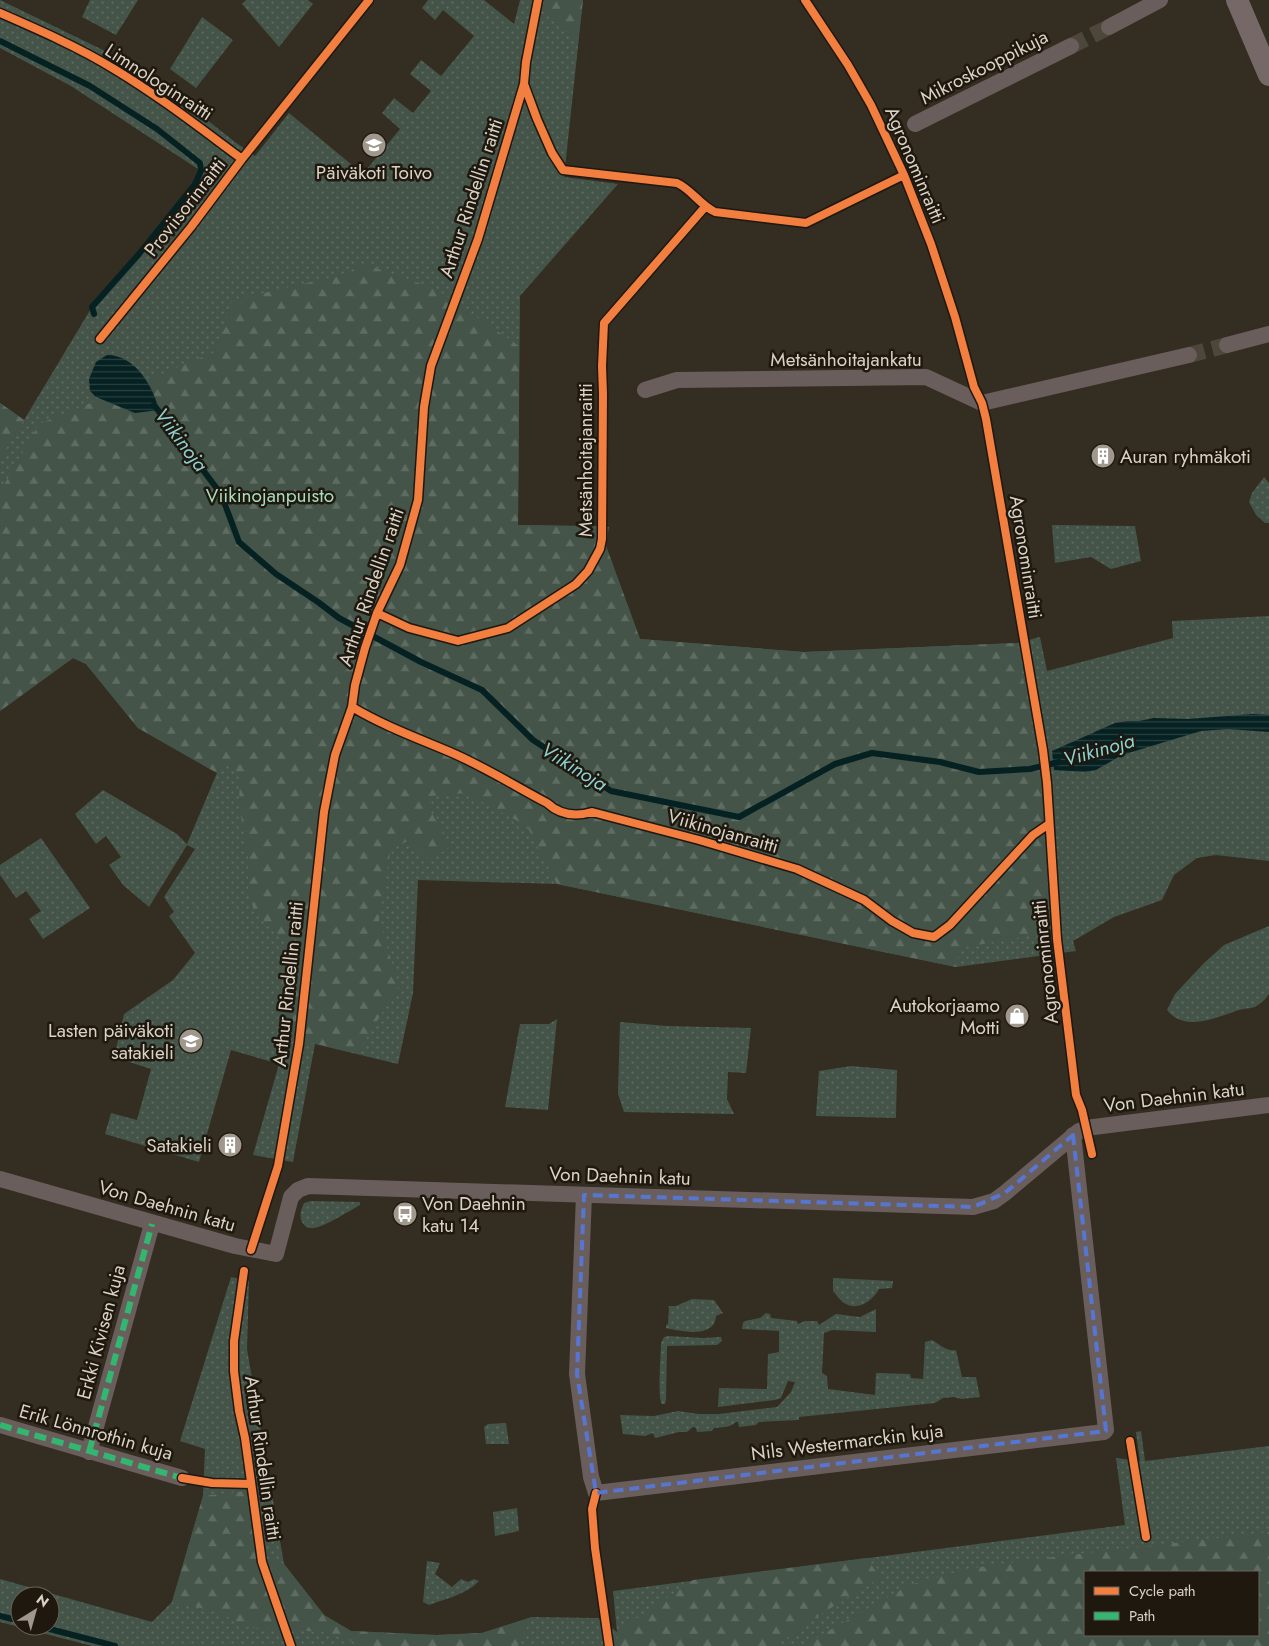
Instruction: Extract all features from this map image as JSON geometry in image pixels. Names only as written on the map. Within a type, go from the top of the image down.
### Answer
[{"type":"street","points":[[1109,27],[1160,0]]},
{"type":"street","points":[[1237,0],[1269,75]]},
{"type":"street","name":"Mikroskooppikuja","points":[[915,124],[1072,46]]},
{"type":"street","points":[[1227,345],[1269,334]]},
{"type":"street","name":"Metsänhoitajankatu","points":[[645,390],[677,380],[926,377],[982,403],[1189,355]]},
{"type":"street","name":"Von Daehnin katu","points":[[0,1179],[152,1224],[235,1246],[276,1254],[291,1197],[298,1190],[308,1186],[973,1207],[994,1201],[1005,1193],[1078,1130],[1269,1105]]},
{"type":"street","name":"Nils Westermarckin kuja","points":[[584,1195],[577,1374],[591,1477],[594,1492],[596,1493],[1104,1432],[1106,1430],[1097,1341],[1073,1135]]},
{"type":"street","name":"Erkki Kivisen kuja","points":[[89,1452],[152,1224]]},
{"type":"street","name":"Erik Lönnrothin kuja","points":[[0,1425],[182,1478]]},
{"type":"highlighted area","points":[[1073,1135],[1106,1431],[596,1493],[577,1374],[584,1195],[973,1207],[1005,1193]]},
{"type":"green space","name":"Viikinojanpuisto","points":[[0,0],[105,51],[197,112],[255,156],[289,113],[363,174],[400,129],[382,113],[394,98],[413,113],[431,91],[410,74],[421,60],[441,76],[474,36],[443,10],[435,20],[422,8],[428,0],[484,0],[514,24],[520,0],[583,0],[564,177],[618,184],[520,296],[518,525],[609,527],[606,546],[640,639],[804,652],[1017,643],[1040,637],[1047,671],[1173,638],[1172,621],[1269,616],[1269,861],[1216,855],[1197,858],[1174,875],[1162,900],[1114,917],[1073,941],[1076,951],[956,967],[557,884],[418,880],[413,993],[398,1064],[315,1044],[293,1162],[253,1155],[279,1064],[231,1050],[199,1162],[105,1134],[111,1113],[137,1120],[151,1069],[117,1058],[116,1049],[124,1014],[173,980],[195,953],[169,916],[174,912],[164,897],[195,849],[187,845],[149,907],[123,885],[109,865],[121,857],[106,836],[96,844],[75,814],[103,790],[177,834],[187,844],[217,773],[138,728],[86,664],[73,658],[0,711],[0,403],[24,420],[92,307],[139,254],[195,184],[201,171],[71,86],[0,48]]},
{"type":"green space","points":[[90,0],[138,0],[116,35],[82,17]]},
{"type":"green space","points":[[246,0],[308,0],[313,4],[279,47],[242,4]]},
{"type":"green space","points":[[546,0],[583,0],[578,40],[545,12]]},
{"type":"green space","points":[[202,17],[233,40],[196,88],[170,69]]},
{"type":"green space","name":"Viikinojanpuisto","points":[[358,262],[436,289],[519,346],[518,525],[597,526],[640,639],[804,652],[1017,643],[1043,793],[1051,926],[1044,933],[960,948],[956,967],[557,884],[527,826],[466,793],[429,796],[431,812],[451,846],[429,860],[409,841],[391,847],[379,920],[399,986],[357,1053],[277,1035],[286,944],[254,911],[248,889],[248,857],[239,804],[240,778],[228,764],[217,773],[138,728],[86,664],[73,658],[0,711],[0,492],[39,424],[215,352],[233,300],[350,273]]},
{"type":"green space","points":[[0,403],[24,420],[0,459]]},
{"type":"green space","points":[[1264,477],[1269,483],[1269,523],[1265,523],[1256,515],[1249,502],[1252,493]]},
{"type":"green space","points":[[1052,525],[1135,526],[1141,561],[1111,569],[1091,557],[1055,563]]},
{"type":"green space","points":[[41,838],[90,908],[43,939],[29,919],[41,911],[26,891],[16,898],[0,875],[0,865]]},
{"type":"green space","points":[[1269,926],[1269,994],[1261,1003],[1254,1007],[1211,1019],[1192,1022],[1174,1017],[1167,1010],[1175,994],[1224,945]]},
{"type":"green space","points":[[557,1019],[548,1110],[505,1107],[520,1024],[549,1024]]},
{"type":"green space","points":[[620,1022],[667,1026],[751,1028],[746,1073],[728,1072],[727,1099],[734,1114],[624,1112],[618,1094]]},
{"type":"green space","points":[[851,1066],[897,1070],[896,1118],[816,1116],[819,1071]]},
{"type":"green space","points":[[311,1201],[360,1202],[360,1205],[325,1224],[310,1228],[301,1219],[301,1210],[304,1203]]},
{"type":"green space","points":[[231,1277],[249,1281],[247,1349],[284,1564],[324,1615],[351,1631],[436,1635],[482,1633],[532,1617],[598,1618],[617,1632],[613,1591],[1125,1525],[1116,1458],[1140,1461],[1136,1432],[1141,1431],[1145,1461],[1269,1446],[1269,1646],[92,1646],[54,1636],[60,1636],[60,1596],[152,1622],[172,1602],[203,1496],[205,1449],[180,1441]]},
{"type":"green space","points":[[833,1278],[893,1281],[892,1288],[879,1289],[866,1303],[853,1306],[844,1303],[833,1291]]},
{"type":"green space","points":[[692,1299],[714,1300],[723,1313],[716,1316],[710,1328],[704,1331],[689,1332],[666,1328],[668,1324],[668,1306],[676,1306]]},
{"type":"green space","points":[[876,1309],[876,1332],[832,1330],[824,1333],[822,1373],[827,1376],[828,1389],[875,1395],[876,1373],[910,1374],[911,1378],[923,1379],[925,1342],[932,1340],[946,1349],[956,1350],[962,1377],[976,1377],[980,1397],[943,1398],[935,1403],[799,1417],[799,1420],[759,1422],[756,1425],[739,1427],[738,1422],[736,1422],[729,1426],[714,1428],[712,1431],[697,1432],[696,1428],[693,1427],[687,1432],[655,1438],[653,1433],[645,1436],[623,1434],[620,1415],[654,1416],[678,1411],[719,1414],[777,1407],[791,1392],[795,1382],[788,1381],[781,1398],[775,1400],[718,1407],[719,1388],[767,1389],[768,1354],[779,1352],[779,1331],[742,1329],[745,1321],[760,1318],[766,1313],[770,1314],[771,1318],[797,1321],[798,1324],[805,1321],[817,1321],[819,1325],[836,1314],[860,1317]]},
{"type":"green space","points":[[664,1337],[721,1337],[722,1341],[717,1345],[667,1346],[666,1400],[665,1404],[662,1404],[659,1384],[661,1343]]},
{"type":"green space","points":[[506,1423],[509,1444],[486,1444],[484,1427],[488,1424]]},
{"type":"green space","points":[[246,1491],[257,1556],[284,1564],[324,1615],[351,1631],[436,1635],[482,1633],[532,1617],[518,1646],[367,1646],[322,1632],[245,1627],[219,1612],[172,1602],[203,1496]]},
{"type":"green space","points":[[517,1508],[519,1531],[495,1536],[493,1512]]},
{"type":"green space","points":[[1269,1532],[1269,1646],[802,1646],[909,1585],[967,1569],[1036,1559]]},
{"type":"green space","points":[[867,1558],[880,1578],[826,1611],[777,1646],[618,1646],[617,1632],[693,1580]]},
{"type":"green space","points":[[427,1561],[440,1563],[435,1574],[452,1587],[461,1579],[468,1582],[474,1579],[479,1581],[462,1593],[429,1605],[423,1602]]},
{"type":"green space","points":[[0,1579],[25,1586],[10,1586],[10,1625],[0,1622]]},
{"type":"water","points":[[107,355],[117,356],[134,366],[147,382],[159,410],[135,413],[96,397],[90,391],[89,379],[96,362]]},
{"type":"water","points":[[1253,714],[1269,715],[1269,732],[1228,729],[1201,731],[1122,755],[1096,770],[1085,772],[1054,770],[1052,751],[1115,723],[1154,718],[1188,719]]},
{"type":"waterway","name":"Viikinoja","points":[[0,41],[90,86],[157,129],[200,163],[201,171],[195,184],[139,254],[92,307],[94,314]]},
{"type":"waterway","name":"Viikinoja","points":[[154,405],[221,494],[239,542],[276,574],[339,618],[421,662],[482,690],[533,740],[611,791],[739,817],[835,764],[872,753],[940,762],[979,772],[1030,769],[1059,762]]},
{"type":"waterway","points":[[0,1616],[10,1618]]},
{"type":"waterway","points":[[60,1632],[115,1646]]},
{"type":"tunnel","points":[[1071,46],[1109,27]]},
{"type":"tunnel","points":[[1189,355],[1227,345]]},
{"type":"marked path","points":[[89,1452],[152,1224]]},
{"type":"marked path","points":[[0,1425],[182,1478]]},
{"type":"cycle path","name":"Proviisorinraitti","points":[[100,339],[191,227],[242,159],[369,0]]},
{"type":"cycle path","name":"Arthur Rindellin raitti","points":[[251,1250],[278,1166],[299,1044],[324,812],[335,755],[352,707],[355,685],[365,648],[377,613],[400,565],[418,500],[424,407],[431,366],[478,239],[524,84],[526,62],[538,0]]},
{"type":"cycle path","name":"Agronominraitti","points":[[805,0],[848,65],[871,105],[904,175],[931,244],[955,317],[974,387],[982,403],[986,419],[1043,750],[1047,783],[1057,939],[1076,1095],[1082,1110],[1092,1154]]},
{"type":"cycle path","name":"Limnologinraitti","points":[[0,13],[72,46],[131,79],[242,159]]},
{"type":"cycle path","name":"Agronominraitti","points":[[524,84],[552,153],[563,170],[677,183],[715,212],[806,223],[904,175]]},
{"type":"cycle path","name":"Metsänhoitajanraitti","points":[[377,613],[409,628],[458,641],[508,628],[576,584],[588,571],[600,549],[602,539],[602,366],[604,323],[705,207]]},
{"type":"cycle path","name":"Viikinojanraitti","points":[[352,707],[388,726],[475,763],[562,812],[574,815],[592,812],[699,840],[797,869],[864,900],[892,921],[913,933],[934,937],[950,925],[1033,835],[1049,824]]},
{"type":"cycle path","name":"Arthur Rindellin raitti","points":[[244,1271],[234,1341],[234,1371],[239,1411],[245,1438],[262,1562],[291,1646]]},
{"type":"cycle path","points":[[1130,1441],[1146,1537]]},
{"type":"cycle path","name":"Arthur Rindellin raitti","points":[[182,1478],[212,1483],[251,1484]]},
{"type":"cycle path","points":[[596,1493],[592,1509],[595,1548],[609,1646]]},
{"type":"place","name":"Päiväkoti Toivo","points":[[374,145]]},
{"type":"place","name":"Auran ryhmäkoti","points":[[1103,456]]},
{"type":"place","name":"Autokorjaamo Motti","points":[[1017,1016]]},
{"type":"place","name":"Lasten päiväkoti satakieli","points":[[191,1041]]},
{"type":"place","name":"Satakieli","points":[[230,1145]]},
{"type":"place","name":"Von Daehnin katu 14","points":[[405,1214]]}]
